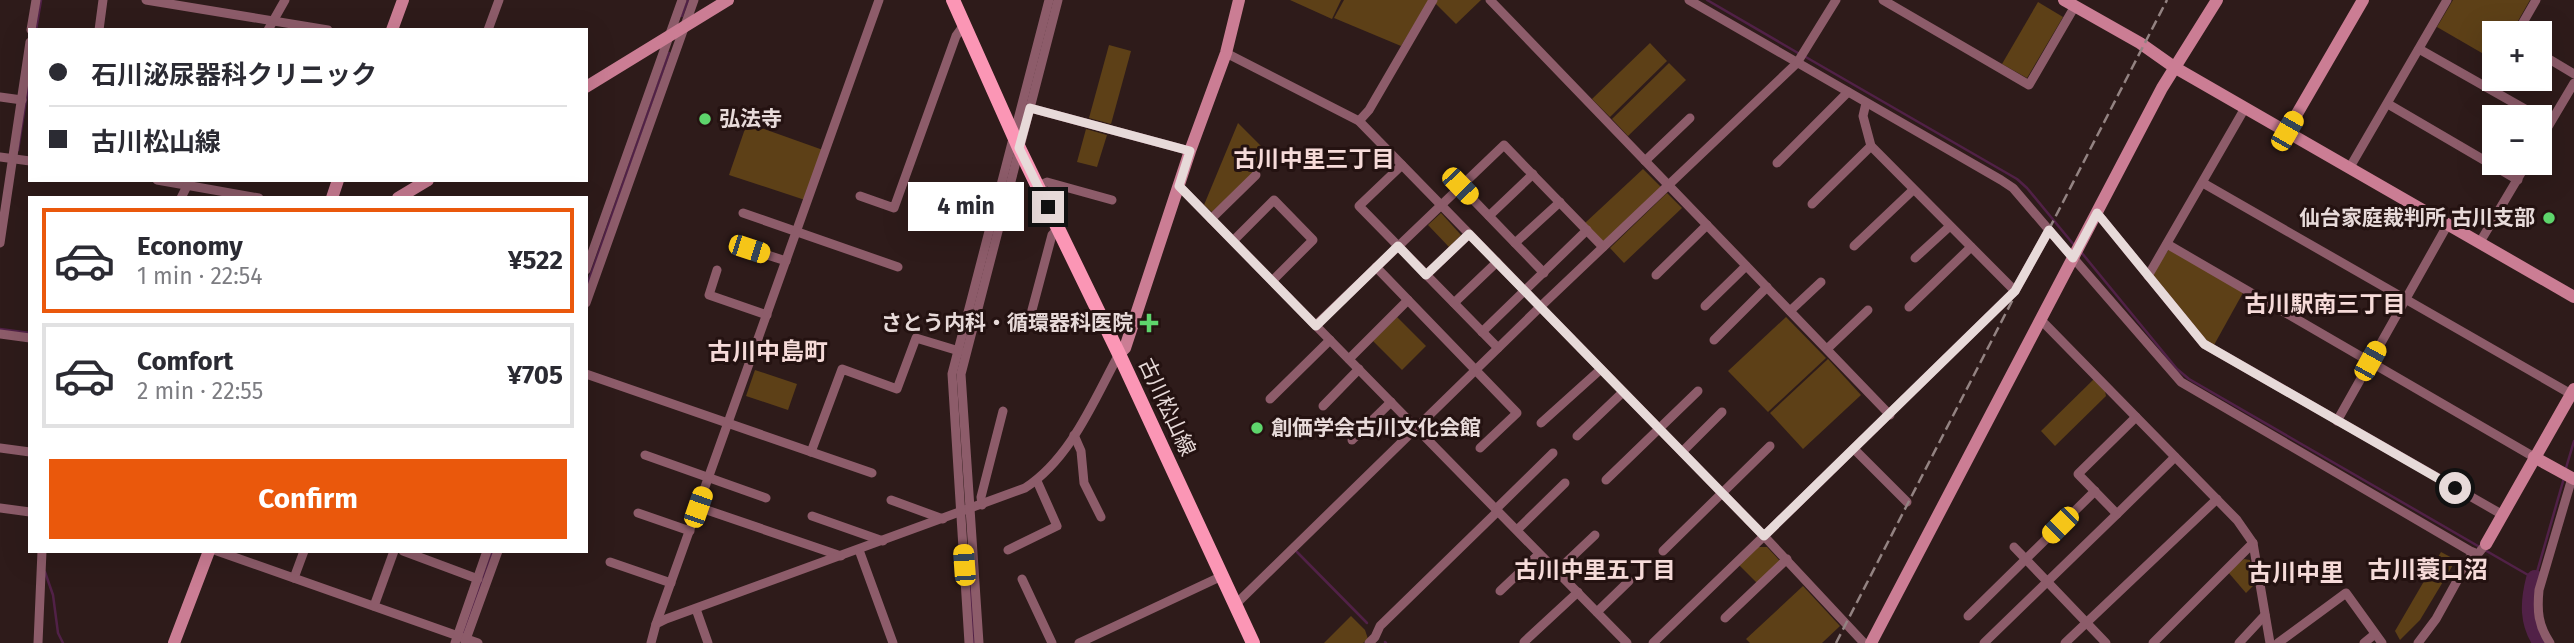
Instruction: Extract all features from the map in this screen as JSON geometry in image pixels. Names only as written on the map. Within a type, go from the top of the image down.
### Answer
[{"type":"main road","name":"古川松山線","points":[[953,0],[1019,148],[1119,354],[1253,643]]},
{"type":"street","points":[[32,28],[36,0]]},
{"type":"street","points":[[99,28],[103,0]]},
{"type":"street","points":[[146,0],[271,25],[305,28]]},
{"type":"street","points":[[271,25],[285,0]]},
{"type":"street","points":[[393,28],[403,0]]},
{"type":"street","points":[[489,28],[499,0]]},
{"type":"street","points":[[633,155],[682,0]]},
{"type":"street","points":[[590,275],[633,155],[694,0]]},
{"type":"street","points":[[588,85],[728,0]]},
{"type":"street","points":[[651,643],[879,0]]},
{"type":"street","points":[[961,352],[1030,108],[1031,85],[1049,0]]},
{"type":"street","points":[[979,643],[963,479],[961,352],[1014,133],[1059,0]]},
{"type":"street","points":[[656,624],[1025,488],[1037,481],[1054,464],[1125,348],[1190,151],[1226,53],[1239,0]]},
{"type":"street","points":[[1360,121],[1433,0]]},
{"type":"street","points":[[1490,0],[1890,415]]},
{"type":"street","points":[[1236,604],[1540,307],[1801,58],[1836,0]]},
{"type":"street","points":[[1883,0],[2029,85],[2069,3],[2140,43],[2174,67],[2574,296]]},
{"type":"street","points":[[1871,643],[2174,67],[2217,0]]},
{"type":"street","points":[[2287,131],[2363,0]]},
{"type":"street","points":[[2350,167],[2447,0]]},
{"type":"street","points":[[2524,21],[2536,0]]},
{"type":"street","points":[[1695,1],[1801,58],[1848,92],[2007,184],[2049,230],[2076,252],[2181,382],[2481,549]]},
{"type":"street","points":[[860,196],[894,208],[956,36],[964,25]]},
{"type":"street","points":[[2419,49],[2482,86]]},
{"type":"street","points":[[1226,53],[1360,121],[1787,559],[1864,643]]},
{"type":"street","points":[[0,243],[28,56]]},
{"type":"street","points":[[2552,61],[2574,74]]},
{"type":"street","points":[[2552,121],[2574,83]]},
{"type":"street","points":[[2491,91],[2517,105]]},
{"type":"street","points":[[1777,163],[1848,92]]},
{"type":"street","points":[[0,97],[22,100]]},
{"type":"street","points":[[1867,103],[1863,116],[1871,146],[2015,291]]},
{"type":"street","points":[[2388,104],[2518,180]]},
{"type":"street","points":[[2148,276],[2245,107]]},
{"type":"street","points":[[1030,108],[1190,151]]},
{"type":"street","points":[[1645,161],[1690,118]]},
{"type":"street","points":[[1316,326],[1504,145],[1603,247]]},
{"type":"street","points":[[1812,204],[1871,146]]},
{"type":"street","points":[[0,157],[28,161]]},
{"type":"street","points":[[1402,165],[1359,206],[1498,348]]},
{"type":"street","points":[[1489,216],[1533,174]]},
{"type":"street","points":[[2480,243],[2521,175]]},
{"type":"street","points":[[1211,219],[1256,176]]},
{"type":"street","points":[[401,196],[425,182]]},
{"type":"street","points":[[1038,186],[1047,182],[1112,200]]},
{"type":"street","points":[[189,183],[250,196]]},
{"type":"street","points":[[2203,183],[2404,300],[2573,392],[2503,515],[2418,643]]},
{"type":"street","points":[[1179,186],[1627,643]]},
{"type":"street","points":[[1460,186],[1544,273]]},
{"type":"street","points":[[1854,246],[1913,190]]},
{"type":"street","points":[[1233,241],[1274,200],[1313,240],[1272,281]]},
{"type":"street","points":[[1515,243],[1560,202]]},
{"type":"street","points":[[743,212],[898,267]]},
{"type":"street","points":[[2097,213],[2204,344],[2503,515]]},
{"type":"street","points":[[2337,421],[2448,224]]},
{"type":"street","points":[[1656,275],[1707,225]]},
{"type":"street","points":[[1915,258],[1950,226]]},
{"type":"street","points":[[1031,310],[1052,235],[1058,228]]},
{"type":"street","points":[[1482,332],[1587,230]]},
{"type":"street","points":[[1653,643],[1855,450],[2015,291],[2049,230]]},
{"type":"street","points":[[1426,275],[1469,234]]},
{"type":"street","points":[[2167,244],[2569,476],[2539,590],[2539,625],[2550,643]]},
{"type":"street","points":[[1909,307],[1971,247]]},
{"type":"street","points":[[749,249],[786,261]]},
{"type":"street","points":[[1454,303],[1497,262]]},
{"type":"street","points":[[1705,306],[1746,266]]},
{"type":"street","points":[[1376,267],[1517,414],[1480,448]]},
{"type":"street","points":[[717,270],[709,295],[767,315]]},
{"type":"street","points":[[1790,311],[1821,282]]},
{"type":"street","points":[[1714,340],[1767,287]]},
{"type":"street","points":[[1349,359],[1408,300]]},
{"type":"street","points":[[1827,349],[1868,310]]},
{"type":"street","points":[[2041,320],[2217,499],[2253,542],[2270,643]]},
{"type":"street","points":[[0,334],[28,338]]},
{"type":"street","points":[[811,452],[842,369],[897,389],[916,338],[961,352]]},
{"type":"street","points":[[1270,399],[1330,340]]},
{"type":"street","points":[[1323,406],[1359,369]]},
{"type":"street","points":[[1541,423],[1601,369]]},
{"type":"street","points":[[588,375],[872,473]]},
{"type":"street","points":[[1606,480],[1698,391]]},
{"type":"street","points":[[1577,436],[1623,392]]},
{"type":"street","points":[[1352,440],[1391,402]]},
{"type":"street","points":[[982,505],[981,497],[1003,411]]},
{"type":"street","points":[[1682,452],[1722,412]]},
{"type":"street","points":[[2118,514],[2078,474],[2136,417]]},
{"type":"street","points":[[1074,435],[1081,451],[1084,483],[1101,517]]},
{"type":"street","points":[[1663,551],[1770,446]]},
{"type":"street","points":[[0,448],[28,452]]},
{"type":"street","points":[[1855,450],[1907,502]]},
{"type":"street","points":[[1375,641],[1380,626],[1553,453]]},
{"type":"street","points":[[645,455],[766,498]]},
{"type":"street","points":[[1984,643],[2175,457]]},
{"type":"street","points":[[1008,550],[1057,526],[1037,481]]},
{"type":"street","points":[[1517,530],[1565,483]]},
{"type":"street","points":[[1968,616],[2095,491]]},
{"type":"street","points":[[2065,643],[2217,499]]},
{"type":"street","points":[[891,500],[943,519]]},
{"type":"street","points":[[698,507],[841,556]]},
{"type":"street","points":[[0,508],[28,512]]},
{"type":"street","points":[[966,511],[969,643]]},
{"type":"street","points":[[638,513],[690,531]]},
{"type":"street","points":[[812,516],[883,541]]},
{"type":"street","points":[[1557,571],[1595,535]]},
{"type":"street","points":[[2153,643],[2253,542]]},
{"type":"street","points":[[2014,547],[2106,643]]},
{"type":"street","points":[[859,550],[893,643]]},
{"type":"street","points":[[38,643],[42,553]]},
{"type":"street","points":[[174,643],[208,553]]},
{"type":"street","points":[[222,553],[478,643]]},
{"type":"street","points":[[294,578],[303,553]]},
{"type":"street","points":[[374,607],[393,553]]},
{"type":"street","points":[[407,553],[478,579]]},
{"type":"street","points":[[461,639],[486,553]]},
{"type":"street","points":[[461,639],[497,553]]},
{"type":"street","points":[[1500,591],[1539,554]]},
{"type":"street","points":[[1726,618],[1787,559]]},
{"type":"street","points":[[610,562],[671,583]]},
{"type":"street","points":[[1079,643],[1222,576]]},
{"type":"street","points":[[1022,579],[1052,643]]},
{"type":"street","points":[[1597,612],[1629,581]]},
{"type":"street","points":[[1524,642],[1578,592]]},
{"type":"street","points":[[2278,643],[2346,593],[2382,643]]},
{"type":"street","points":[[696,608],[708,643]]},
{"type":"street","points":[[2239,643],[2265,615]]},
{"type":"street","points":[[2364,643],[2375,634]]},
{"type":"shaded area","points":[[1290,0],[1341,0],[1332,19]]},
{"type":"shaded area","points":[[1344,0],[1429,0],[1401,46],[1334,18]]},
{"type":"shaded area","points":[[1437,0],[1481,0],[1456,24],[1435,3]]},
{"type":"shaded area","points":[[2453,0],[2530,0],[2518,21],[2482,21],[2482,53],[2437,27]]},
{"type":"shaded area","points":[[2038,2],[2063,17],[2027,78],[2002,64]]},
{"type":"shaded area","points":[[1650,43],[1667,61],[1610,117],[1592,99]]},
{"type":"shaded area","points":[[1109,45],[1131,51],[1111,124],[1089,118]]},
{"type":"shaded area","points":[[1669,63],[1686,80],[1628,136],[1612,119]]},
{"type":"shaded area","points":[[747,123],[823,150],[805,200],[729,175]]},
{"type":"shaded area","points":[[1238,123],[1272,157],[1212,212],[1204,205]]},
{"type":"shaded area","points":[[1086,129],[1107,135],[1097,167],[1077,162]]},
{"type":"shaded area","points":[[1643,169],[1661,187],[1603,242],[1585,223]]},
{"type":"shaded area","points":[[1667,193],[1682,208],[1624,263],[1610,248]]},
{"type":"shaded area","points":[[1441,213],[1461,235],[1449,247],[1428,225]]},
{"type":"shaded area","points":[[2169,249],[2244,291],[2214,345],[2208,343],[2153,278],[2155,270]]},
{"type":"shaded area","points":[[1397,317],[1426,346],[1402,370],[1373,341]]},
{"type":"shaded area","points":[[1786,317],[1826,358],[1768,412],[1728,371]]},
{"type":"shaded area","points":[[1828,359],[1861,395],[1803,449],[1770,413]]},
{"type":"shaded area","points":[[755,370],[797,384],[788,410],[746,396]]},
{"type":"shaded area","points":[[2094,379],[2106,396],[2055,446],[2041,431]]},
{"type":"shaded area","points":[[1758,547],[1767,547],[1780,561],[1757,583],[1739,565]]},
{"type":"shaded area","points":[[2441,552],[2456,560],[2420,620],[2400,640],[2395,631]]},
{"type":"shaded area","points":[[2244,559],[2250,560],[2255,584],[2246,593],[2228,572]]},
{"type":"shaded area","points":[[1803,586],[1840,626],[1822,643],[1750,643],[1746,639]]},
{"type":"shaded area","points":[[1351,616],[1365,630],[1368,639],[1363,643],[1324,643]]},
{"type":"waterway","points":[[36,28],[41,0]]},
{"type":"waterway","points":[[682,16],[688,0]]},
{"type":"waterway","points":[[1707,0],[1798,53]]},
{"type":"waterway","points":[[588,282],[669,53]]},
{"type":"waterway","points":[[1804,56],[2017,179],[2074,245]]},
{"type":"waterway","points":[[18,150],[28,87]]},
{"type":"waterway","points":[[2081,252],[2177,369],[2189,379],[2535,579],[2564,478]]},
{"type":"waterway","points":[[0,329],[28,333]]},
{"type":"waterway","points":[[2566,468],[2574,441]]},
{"type":"waterway","points":[[1297,552],[1367,623]]},
{"type":"waterway","points":[[463,634],[492,553]]},
{"type":"waterway","points":[[969,569],[974,643]]},
{"type":"waterway","points":[[45,572],[53,595],[58,633],[63,643]]},
{"type":"waterway","points":[[2535,579],[2531,612],[2534,628],[2542,643]]},
{"type":"railway","points":[[1836,643],[2167,0]]},
{"type":"place","name":"弘法寺","points":[[705,119]]},
{"type":"place","name":"仙台家庭裁判所 古川支部","points":[[2549,218]]},
{"type":"place","name":"さとう内科・循環器科医院","points":[[1149,323]]},
{"type":"place","name":"創価学会古川文化会館","points":[[1257,428]]},
{"type":"district","name":"古川中里三丁目","points":[[1314,159]]},
{"type":"district","name":"古川駅南三丁目","points":[[2325,304]]},
{"type":"district","name":"古川中島町","points":[[768,352]]},
{"type":"district","name":"古川中里五丁目","points":[[1595,570]]},
{"type":"district","name":"古川蓑口沼","points":[[2428,570]]},
{"type":"district","name":"古川中里","points":[[2296,573]]},
{"type":"route","points":[[1048,207],[1019,148],[1030,108],[1190,151],[1179,186],[1316,326],[1398,246],[1426,275],[1469,234],[1764,536],[2015,291],[2049,230],[2073,258],[2097,213],[2204,344],[2455,488]]}]
